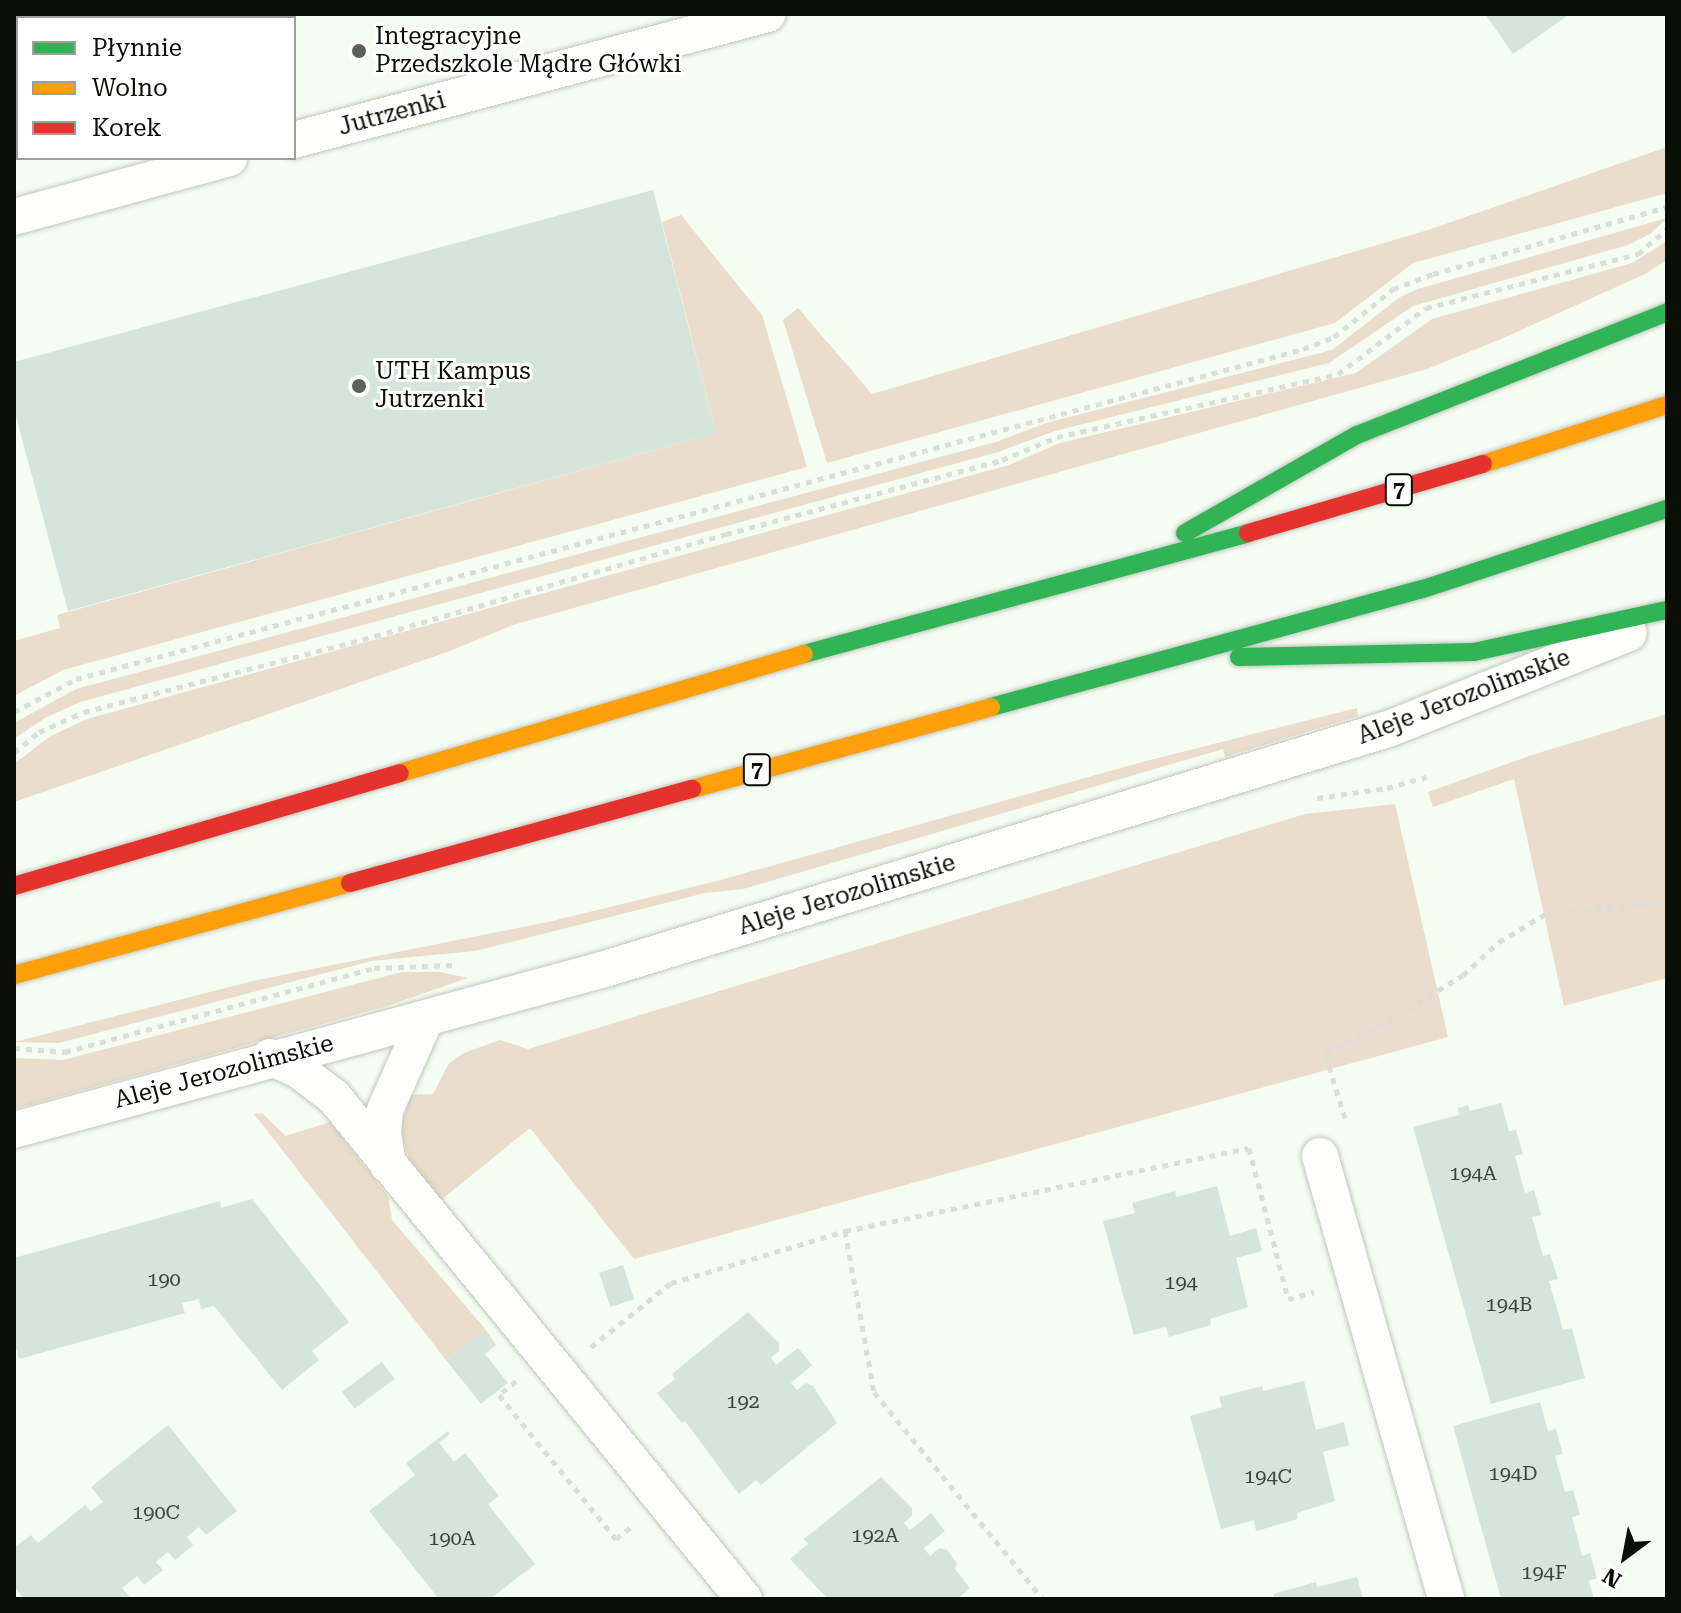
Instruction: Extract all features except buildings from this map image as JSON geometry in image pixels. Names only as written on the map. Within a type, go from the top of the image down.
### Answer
[{"type":"main road","points":[[1127,566],[1357,435],[1667,312]]},
{"type":"main road","name":"7","points":[[14,886],[787,659],[1379,497],[1667,405]]},
{"type":"main road","name":"7","points":[[14,975],[1423,589],[1667,509]]},
{"type":"main road","points":[[1172,658],[1474,652],[1667,610]]},
{"type":"street","name":"Jutrzenki","points":[[296,139],[768,14]]},
{"type":"street","points":[[14,217],[157,167],[213,160]]},
{"type":"street","name":"Aleje Jerozolimskie","points":[[14,1130],[270,1057],[425,1020],[605,969],[1388,729],[1667,618]]},
{"type":"street","points":[[388,1165],[383,1133],[385,1110],[425,1020]]},
{"type":"street","points":[[270,1057],[297,1069],[334,1097],[744,1599]]},
{"type":"street","points":[[1320,1156],[1446,1599]]},
{"type":"path","points":[[14,712],[76,679],[1303,349],[1334,337],[1393,289],[1433,274],[1667,207]]},
{"type":"path","points":[[14,753],[39,732],[84,712],[375,636],[726,534],[1002,460],[1057,437],[1338,374],[1426,308],[1638,254],[1667,229]]},
{"type":"path","points":[[1387,788],[1426,777]]},
{"type":"path","points":[[1345,1118],[1325,1053],[1387,1022],[1463,975],[1499,942],[1547,913],[1667,902]]},
{"type":"path","points":[[14,1048],[65,1052],[374,968],[433,963],[460,966]]},
{"type":"path","points":[[559,1373],[671,1283],[845,1231],[1249,1148],[1288,1299],[1356,1281]]},
{"type":"path","points":[[845,1231],[874,1392],[1043,1599]]},
{"type":"shaded area","points":[[1667,147],[1667,193],[1413,263],[1335,323],[827,463],[783,320],[798,308],[872,394],[1428,230]]},
{"type":"shaded area","points":[[681,215],[762,315],[807,467],[63,670],[14,696],[14,641],[60,628],[57,615],[716,433],[662,222]]},
{"type":"shaded area","points":[[1667,218],[1650,234],[1628,245],[1413,306],[1329,363],[1055,431],[998,452],[80,702],[45,718],[14,739],[14,723],[76,689],[996,442],[1046,423],[1332,350],[1400,297],[1418,289]]},
{"type":"shaded area","points":[[1667,241],[1667,260],[1645,274],[1427,369],[513,625],[450,651],[14,802],[14,764],[49,737],[87,719],[1009,465],[1060,443],[1356,373],[1432,319],[1632,263]]},
{"type":"shaded area","points":[[1357,708],[1358,716],[1225,757],[1223,749],[743,889],[705,893],[475,951],[371,961],[59,1043],[14,1042],[253,981],[548,922],[717,881],[1146,761]]},
{"type":"shaded area","points":[[1667,714],[1667,978],[1564,1006],[1514,779],[1433,807],[1428,792],[1532,755]]},
{"type":"shaded area","points":[[1395,804],[1448,1037],[634,1259],[530,1128],[441,1200],[410,1161],[402,1138],[403,1119],[411,1095],[433,1094],[449,1063],[464,1053],[500,1040],[528,1049],[1305,814]]},
{"type":"shaded area","points":[[402,972],[440,972],[468,978],[384,1007],[14,1109],[14,1058],[63,1060]]},
{"type":"shaded area","points":[[262,1113],[286,1136],[330,1122],[388,1196],[392,1220],[486,1330],[446,1360],[254,1114]]},
{"type":"traffic: fast","points":[[1185,533],[1357,435],[1667,312]]},
{"type":"traffic: fast","points":[[991,707],[1423,589],[1667,509]]},
{"type":"traffic: fast","points":[[804,654],[1248,533]]},
{"type":"traffic: fast","points":[[1239,657],[1474,652],[1667,610]]},
{"type":"traffic: slow","points":[[1483,464],[1667,405]]},
{"type":"traffic: slow","points":[[400,773],[804,654]]},
{"type":"traffic: slow","points":[[692,789],[991,707]]},
{"type":"traffic: slow","points":[[14,975],[350,883]]},
{"type":"traffic: jam","points":[[1248,533],[1483,464]]},
{"type":"traffic: jam","points":[[14,886],[400,773]]},
{"type":"traffic: jam","points":[[350,883],[692,789]]},
{"type":"place","name":"Integracyjne Przedszkole Mądre Główki","points":[[359,51]]},
{"type":"place","name":"UTH Kampus Jutrzenki","points":[[359,386]]}]
